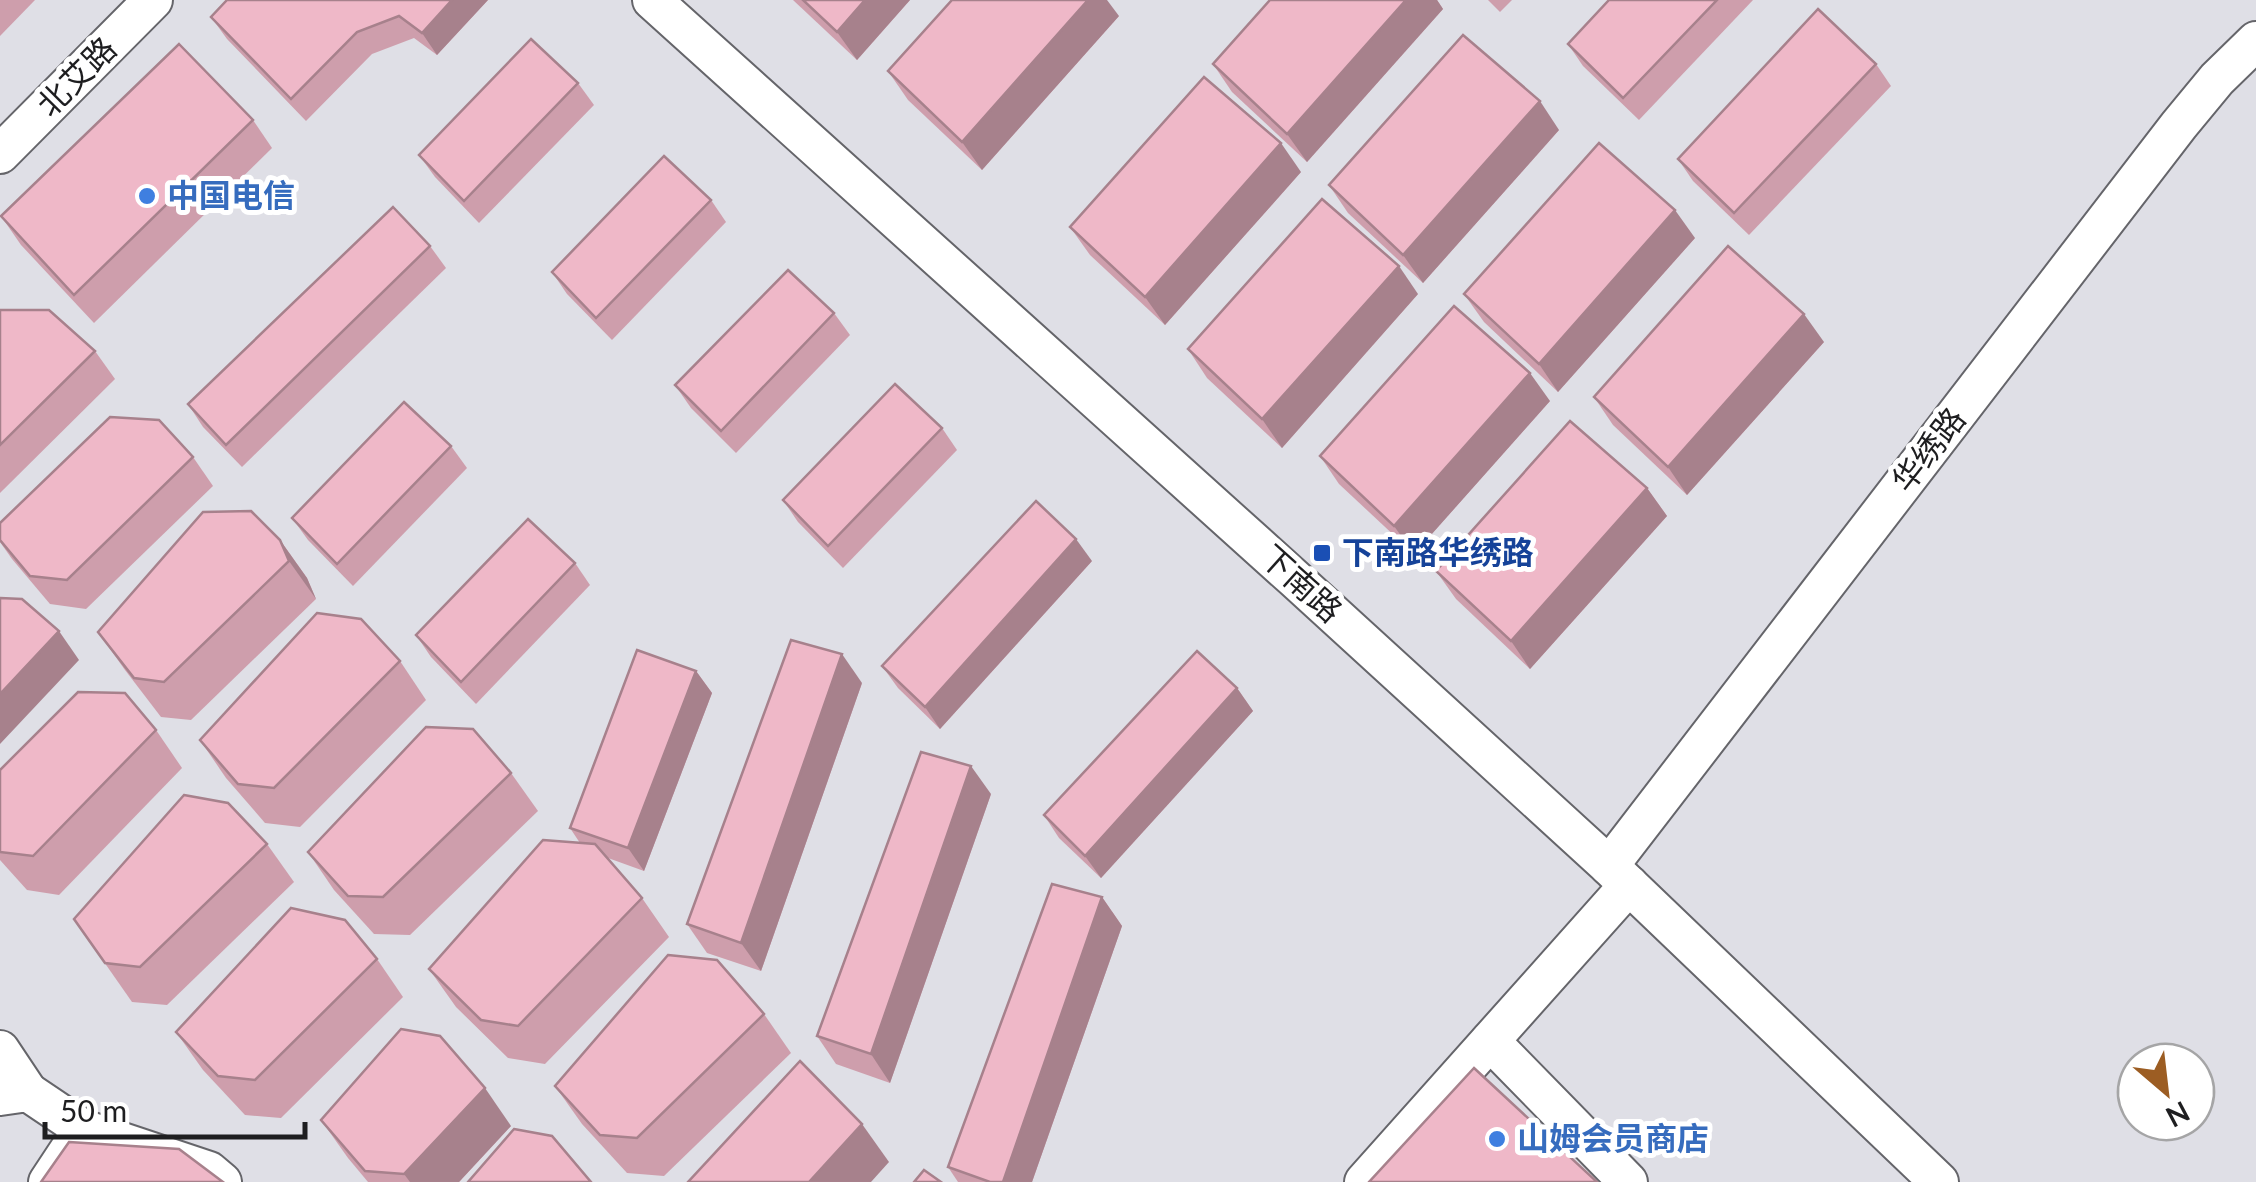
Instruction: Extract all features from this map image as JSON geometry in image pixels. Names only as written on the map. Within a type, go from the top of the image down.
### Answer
[{"type":"street","name":"北艾路","points":[[0,154],[153,0]]},
{"type":"street","name":"下南路","points":[[652,0],[1619,876],[1938,1182]]},
{"type":"street","name":"华绣路","points":[[1364,1182],[1490,1042],[1619,876],[2179,126],[2256,41]]},
{"type":"street","points":[[1490,1042],[1628,1182]]},
{"type":"street","points":[[0,1050],[14,1094],[84,1129],[210,1170],[222,1182]]},
{"type":"street","points":[[48,1182],[84,1129]]},
{"type":"building","points":[[227,0],[452,0],[422,33],[399,16],[357,32],[291,99],[211,17]]},
{"type":"building","points":[[803,0],[865,0],[837,32]]},
{"type":"building","points":[[952,0],[1088,0],[962,142],[888,71]]},
{"type":"building","points":[[1270,0],[1406,0],[1287,134],[1213,64]]},
{"type":"building","points":[[1609,0],[1717,0],[1623,98],[1568,44]]},
{"type":"building","points":[[1818,9],[1876,64],[1734,213],[1678,159]]},
{"type":"building","points":[[1463,35],[1540,101],[1403,255],[1329,185]]},
{"type":"building","points":[[531,39],[578,83],[464,201],[419,155]]},
{"type":"building","name":"中国电信","points":[[179,44],[253,120],[74,295],[1,216]]},
{"type":"building","points":[[1204,77],[1281,143],[1145,297],[1070,227]]},
{"type":"building","points":[[1599,143],[1675,210],[1539,364],[1464,294]]},
{"type":"building","points":[[664,156],[711,200],[596,318],[552,272]]},
{"type":"building","points":[[1322,199],[1399,266],[1262,419],[1188,349]]},
{"type":"building","points":[[393,207],[430,246],[226,445],[188,404]]},
{"type":"building","points":[[1728,246],[1804,314],[1668,467],[1594,397]]},
{"type":"building","points":[[788,270],[834,313],[721,431],[675,385]]},
{"type":"building","points":[[1454,306],[1530,373],[1394,526],[1320,456]]},
{"type":"building","points":[[0,310],[49,310],[95,351],[0,445]]},
{"type":"building","points":[[895,384],[942,428],[828,546],[783,500]]},
{"type":"building","points":[[404,402],[451,446],[337,564],[292,518]]},
{"type":"building","points":[[110,417],[159,420],[193,457],[67,580],[30,576],[0,540],[0,523]]},
{"type":"building","points":[[1570,421],[1647,488],[1511,641],[1436,571]]},
{"type":"building","points":[[1036,501],[1076,539],[925,707],[882,666]]},
{"type":"building","points":[[251,511],[280,540],[289,561],[164,682],[134,678],[98,632],[203,512]]},
{"type":"building","points":[[528,519],[575,563],[461,682],[416,635]]},
{"type":"building","points":[[0,598],[22,599],[59,631],[0,694]]},
{"type":"building","points":[[317,613],[361,619],[400,661],[274,788],[238,784],[200,740]]},
{"type":"building","points":[[791,640],[842,654],[741,943],[687,924]]},
{"type":"building","points":[[637,650],[696,671],[628,848],[570,828]]},
{"type":"building","points":[[1197,651],[1237,688],[1085,856],[1044,815]]},
{"type":"building","points":[[78,692],[125,693],[156,730],[33,856],[0,852],[0,770]]},
{"type":"building","points":[[426,727],[473,729],[511,773],[383,897],[348,896],[308,852]]},
{"type":"building","points":[[921,752],[971,766],[871,1054],[817,1036]]},
{"type":"building","points":[[184,795],[228,803],[267,844],[140,967],[105,963],[74,919]]},
{"type":"building","points":[[543,840],[595,844],[642,898],[518,1026],[481,1020],[429,969]]},
{"type":"building","points":[[1052,884],[1102,897],[1003,1182],[990,1182],[948,1167]]},
{"type":"building","points":[[291,908],[345,920],[377,959],[255,1080],[218,1076],[176,1032]]},
{"type":"building","points":[[668,955],[717,960],[764,1014],[637,1138],[600,1135],[555,1086]]},
{"type":"building","points":[[401,1029],[440,1036],[485,1088],[404,1174],[365,1171],[321,1120]]},
{"type":"building","points":[[800,1061],[862,1124],[809,1182],[688,1182]]},
{"type":"building","points":[[1474,1068],[1597,1182],[1369,1182]]},
{"type":"building","points":[[514,1129],[552,1136],[591,1182],[468,1182]]},
{"type":"building","points":[[69,1142],[179,1149],[223,1182],[41,1182]]},
{"type":"building","points":[[924,1170],[941,1182],[914,1182]]},
{"type":"place","name":"中国电信","points":[[147,196]]},
{"type":"place","name":"下南路华绣路","points":[[1322,553]]},
{"type":"place","name":"山姆会员商店","points":[[1497,1139]]}]
